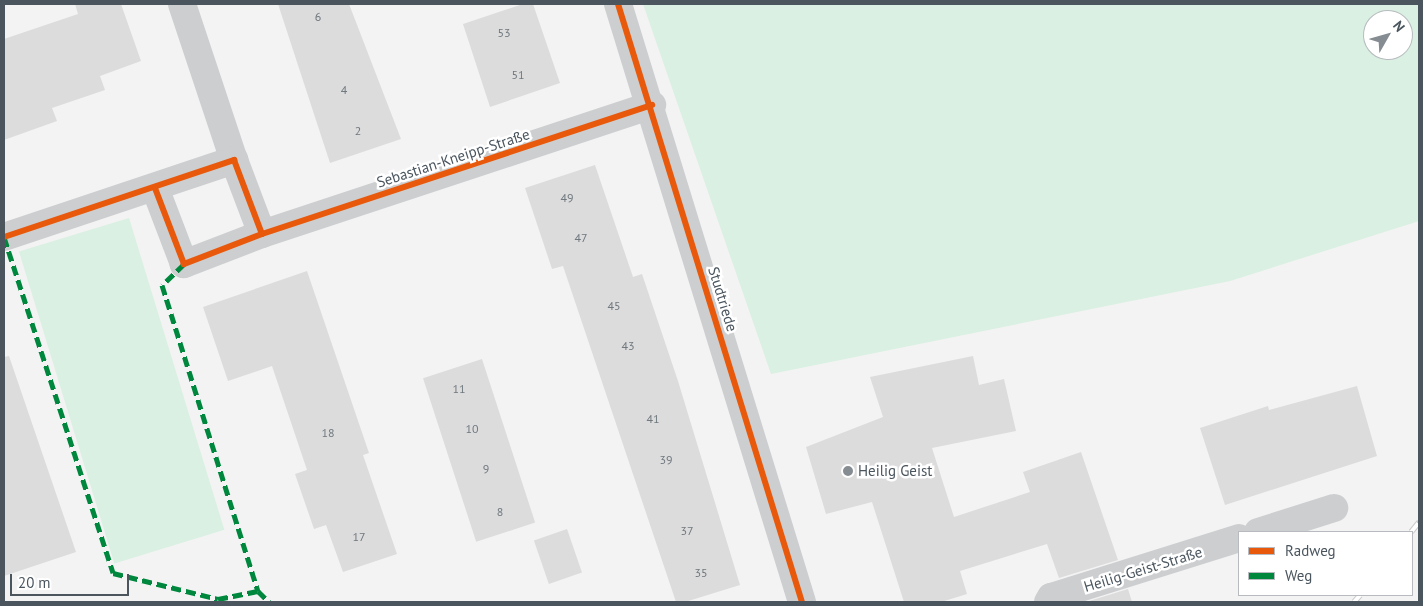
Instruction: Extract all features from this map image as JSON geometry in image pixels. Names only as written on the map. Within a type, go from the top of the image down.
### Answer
[{"type":"street","points":[[182,4],[234,160],[262,234]]},
{"type":"street","name":"Studtriede","points":[[618,4],[652,106],[802,602]]},
{"type":"street","name":"Sebastian-Kneipp-Straße","points":[[155,188],[184,264],[262,234],[652,106]]},
{"type":"street","points":[[4,237],[234,160]]},
{"type":"street","points":[[1261,531],[1334,508]]},
{"type":"street","name":"Heilig-Geist-Straße","points":[[1048,602],[1051,597],[1238,538]]},
{"type":"green space","points":[[643,4],[1419,4],[1419,221],[1230,281],[771,374]]},
{"type":"green space","points":[[129,218],[224,530],[114,563],[19,252]]},
{"type":"building","points":[[75,4],[121,4],[141,61],[100,76],[105,90],[52,108],[57,121],[4,140],[4,39],[78,14]]},
{"type":"building","points":[[278,4],[349,4],[401,139],[330,163]]},
{"type":"building","points":[[523,4],[533,4],[560,83],[490,107],[463,24]]},
{"type":"building","points":[[595,165],[633,277],[642,274],[678,381],[740,585],[685,602],[676,602],[563,266],[552,269],[525,188]]},
{"type":"building","points":[[307,271],[369,453],[363,455],[397,554],[343,572],[326,525],[314,529],[295,474],[307,470],[272,366],[228,381],[203,307]]},
{"type":"building","points":[[9,356],[76,552],[4,576],[4,357]]},
{"type":"building","points":[[973,356],[979,385],[1004,379],[1016,431],[932,448],[954,517],[1030,492],[1023,472],[1081,452],[1118,560],[1059,578],[1047,544],[960,571],[967,594],[941,602],[904,602],[872,502],[826,514],[806,447],[883,417],[870,377]]},
{"type":"building","points":[[482,359],[535,523],[476,542],[423,378]]},
{"type":"building","points":[[1357,386],[1377,456],[1225,505],[1200,428],[1268,406],[1269,410]]},
{"type":"building","points":[[567,529],[582,572],[549,584],[534,540]]},
{"type":"building","points":[[1128,589],[1132,602],[1086,602]]},
{"type":"railway","points":[[1412,531],[1419,522]]},
{"type":"railway","points":[[1354,602],[1359,596]]},
{"type":"marked path","points":[[4,237],[113,573],[218,599],[258,591]]},
{"type":"marked path","points":[[184,264],[162,285],[258,591],[269,602]]},
{"type":"cycle path","points":[[618,4],[802,602]]},
{"type":"cycle path","points":[[262,234],[652,105]]},
{"type":"cycle path","points":[[4,237],[234,160],[262,234],[184,264],[155,188]]},
{"type":"place","name":"Heilig Geist","points":[[848,471]]}]
